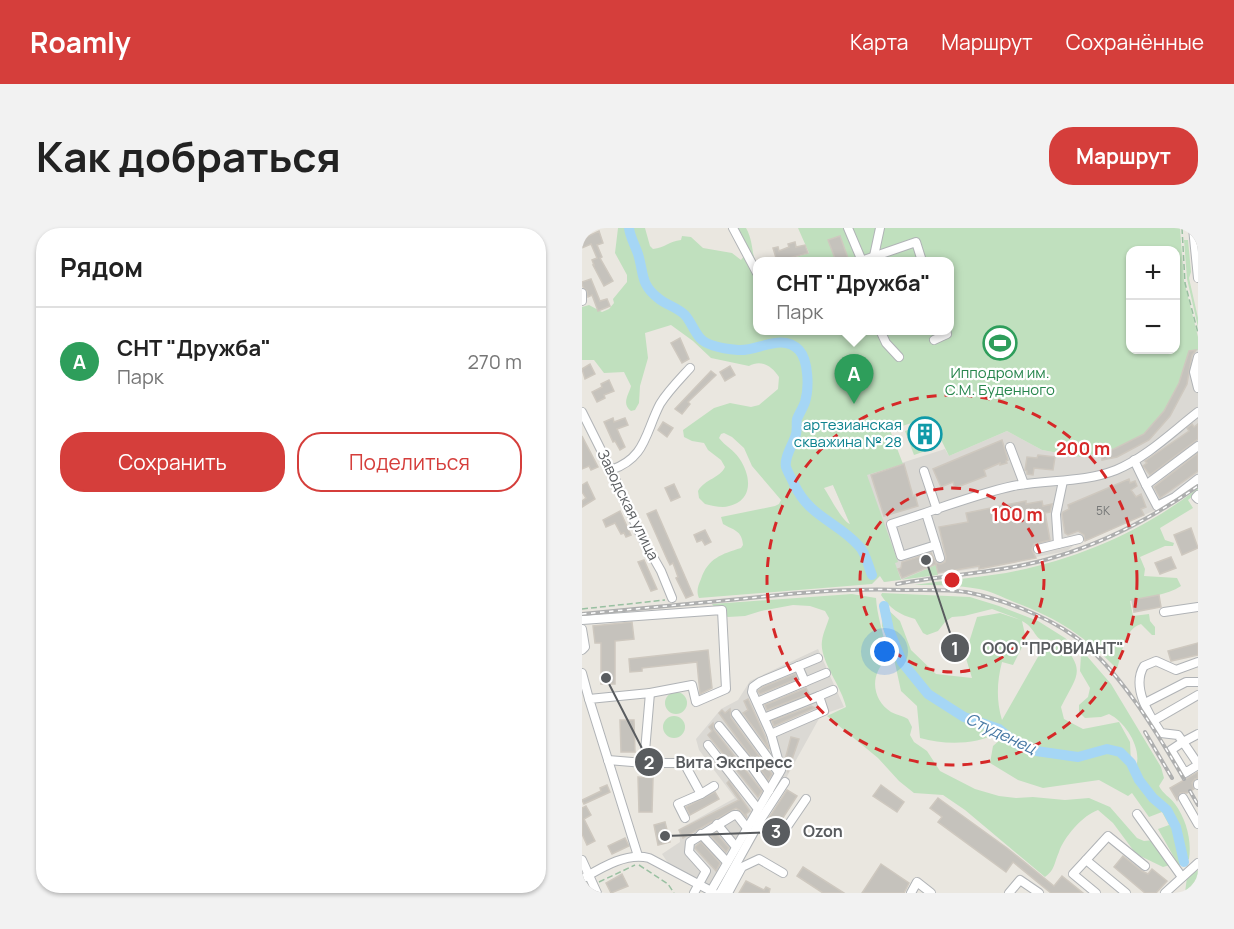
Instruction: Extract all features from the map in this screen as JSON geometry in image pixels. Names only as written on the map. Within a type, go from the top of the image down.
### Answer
[{"type":"street","points":[[733,228],[753,266]]},
{"type":"street","points":[[848,228],[859,257]]},
{"type":"street","points":[[874,256],[880,228]]},
{"type":"street","points":[[1194,230],[1198,278]]},
{"type":"street","points":[[874,256],[916,242],[921,257]]},
{"type":"street","points":[[582,293],[582,301]]},
{"type":"street","points":[[882,335],[886,343],[899,357]]},
{"type":"street","points":[[934,340],[945,335]]},
{"type":"street","points":[[1198,357],[1194,372],[1198,388]]},
{"type":"street","points":[[611,470],[625,465],[634,457],[661,403],[690,368]]},
{"type":"street","name":"Заводская улица","points":[[582,412],[640,534],[661,571],[672,598]]},
{"type":"street","points":[[936,545],[902,556],[891,525],[986,493],[1024,484],[1084,480],[1117,470],[1147,452],[1198,412]]},
{"type":"street","points":[[1146,485],[1198,446]]},
{"type":"street","points":[[1010,447],[1024,484]]},
{"type":"street","points":[[1134,460],[1157,506],[1198,479]]},
{"type":"street","points":[[924,471],[937,510]]},
{"type":"street","points":[[1058,544],[1056,514],[1063,482]]},
{"type":"street","points":[[926,513],[940,558]]},
{"type":"street","points":[[1038,549],[1079,538]]},
{"type":"street","points":[[1164,612],[1198,608]]},
{"type":"street","points":[[582,621],[722,610],[726,689],[696,702],[692,685],[650,693],[589,699]]},
{"type":"street","points":[[582,629],[585,647],[582,650]]},
{"type":"street","points":[[585,877],[638,855],[654,860],[713,892],[736,847],[781,770],[771,734],[752,692],[756,683],[818,658]]},
{"type":"street","points":[[1198,662],[1176,670],[1156,661],[1144,666],[1140,675],[1141,692],[1153,721],[1161,733],[1178,735],[1183,742],[1198,765],[1185,773],[1171,750],[1183,742],[1198,734]]},
{"type":"street","points":[[798,666],[805,682]]},
{"type":"street","points":[[582,673],[638,855]]},
{"type":"street","points":[[757,702],[826,673]]},
{"type":"street","points":[[1145,703],[1186,682],[1198,682]]},
{"type":"street","points":[[764,718],[833,690]]},
{"type":"street","points":[[644,763],[650,693]]},
{"type":"street","points":[[1153,721],[1198,695]]},
{"type":"street","points":[[771,734],[824,711],[819,696]]},
{"type":"street","points":[[736,714],[779,773]]},
{"type":"street","points":[[719,726],[750,764],[768,791]]},
{"type":"street","points":[[708,745],[758,809]]},
{"type":"street","points":[[608,760],[684,763],[701,794]]},
{"type":"street","points":[[720,893],[757,826],[785,782]]},
{"type":"street","points":[[685,818],[678,804],[714,786]]},
{"type":"street","points":[[1184,798],[1198,824]]},
{"type":"street","points":[[757,826],[774,837],[780,837],[806,799]]},
{"type":"street","points":[[1137,814],[1182,877]]},
{"type":"street","points":[[693,893],[705,871],[689,852],[690,842],[734,815],[737,815],[747,828]]},
{"type":"street","points":[[717,824],[736,847]]},
{"type":"street","points":[[701,834],[728,862]]},
{"type":"street","points":[[1096,893],[1073,874],[1108,836],[1145,866]]},
{"type":"street","points":[[728,893],[742,867],[759,859],[783,873]]},
{"type":"street","points":[[582,860],[585,877],[595,889]]},
{"type":"street","points":[[1086,860],[1126,893]]},
{"type":"street","points":[[1165,893],[1198,864]]},
{"type":"street","points":[[1009,893],[1020,880],[1039,893]]},
{"type":"street","points":[[911,893],[917,882],[931,893]]},
{"type":"path","points":[[1182,228],[1185,283],[1198,333]]},
{"type":"path","points":[[582,609],[672,598]]},
{"type":"path","points":[[595,889],[638,864],[668,884],[674,893]]},
{"type":"shaded area","points":[[1198,350],[1198,482],[1158,509],[1074,545],[1067,551],[980,568],[884,582],[849,522],[833,485],[945,449],[949,456],[1007,431],[1042,450],[1080,457],[1114,449],[1189,351]]},
{"type":"shaded area","points":[[818,649],[844,707],[821,715],[785,780],[781,777],[717,891],[668,863],[662,854],[680,842],[679,829],[735,798],[699,750],[696,739],[721,709],[738,700],[750,681]]},
{"type":"green space","points":[[618,228],[645,228],[653,249],[681,240],[682,236],[691,237],[703,248],[732,253],[741,260],[744,256],[738,228],[746,228],[754,257],[753,335],[954,335],[954,257],[796,257],[809,253],[798,228],[1180,228],[1184,281],[1198,337],[1198,350],[1189,352],[1179,383],[1164,411],[1144,434],[1114,449],[1080,457],[1042,450],[1007,431],[949,456],[930,417],[890,430],[903,464],[867,475],[898,562],[895,563],[901,580],[884,582],[880,576],[872,584],[699,598],[698,586],[708,566],[716,558],[741,548],[743,545],[739,533],[723,524],[721,517],[775,506],[781,500],[752,466],[744,448],[724,433],[719,438],[737,455],[744,466],[748,489],[740,501],[733,505],[723,507],[705,504],[699,498],[698,491],[704,484],[720,474],[725,467],[704,443],[684,437],[683,430],[714,408],[730,403],[751,407],[759,405],[778,389],[779,377],[770,367],[762,364],[749,366],[711,358],[671,325],[645,333],[648,358],[640,386],[639,403],[635,410],[631,411],[626,402],[631,386],[624,372],[604,373],[594,360],[582,360],[582,307],[589,305],[602,312],[609,309],[614,303],[613,299],[627,282],[627,275],[615,253]],"holes":[[[833,485],[850,524],[840,514],[824,488]]]},
{"type":"green space","points":[[1184,240],[1188,240],[1191,272],[1189,278],[1198,327],[1187,279]]},
{"type":"green space","points":[[929,423],[937,447],[914,455],[905,431]]},
{"type":"green space","points":[[1198,488],[1198,492],[1188,500],[1193,508],[1160,528],[1165,540],[1174,543],[1173,546],[1165,546],[1140,557],[1145,569],[1144,576],[1177,578],[1181,586],[1163,594],[1130,601],[1133,616],[1149,614],[1150,621],[1155,627],[1155,635],[1152,635],[1141,624],[1135,627],[1124,643],[1117,669],[1070,629],[996,594],[963,587],[914,585],[1006,573],[1082,552],[1131,531],[1177,504]]},
{"type":"green space","points":[[936,565],[938,575],[902,580]]},
{"type":"green space","points":[[882,593],[970,597],[1038,621],[1086,655],[1111,684],[1161,767],[1164,778],[1159,786],[1175,804],[1185,823],[1190,844],[1189,859],[1179,866],[1158,829],[1169,825],[1162,812],[1149,817],[1132,793],[1128,796],[1099,780],[1043,788],[1018,780],[990,763],[993,746],[1001,739],[998,733],[980,740],[960,743],[920,738],[917,706],[901,691],[893,654],[882,626],[884,606],[900,621],[911,650],[936,674],[972,678],[965,655],[977,617],[1000,613],[1021,620],[992,609],[952,617],[938,631],[927,635],[923,633],[915,619],[895,610],[881,595]],"holes":[[[1022,621],[1040,639],[1050,641],[1059,639],[1081,655],[1080,671],[1090,688],[1088,697],[1079,705],[1079,712],[1085,718],[1109,714],[1122,723],[1135,746],[1137,754],[1135,769],[1131,763],[1130,742],[1119,722],[1083,729],[1064,719],[1061,707],[1077,673],[1074,660],[1060,642],[1039,655],[1002,720],[998,691],[1002,662],[1013,665],[1026,639]]]},
{"type":"green space","points":[[852,594],[876,598],[886,652],[875,682],[879,699],[891,712],[908,719],[912,727],[910,735],[914,742],[927,751],[940,771],[975,789],[999,796],[1065,800],[1089,798],[1110,807],[1137,838],[1144,841],[1154,840],[1170,865],[1163,867],[1136,854],[1113,823],[1098,810],[1086,817],[1070,833],[1061,846],[1053,869],[1045,877],[965,810],[943,795],[914,793],[899,781],[878,758],[827,716],[846,707],[822,648],[829,618],[825,611],[810,606],[793,605],[745,616],[728,617],[720,614],[712,604]]},
{"type":"green space","points":[[676,692],[684,695],[687,703],[684,711],[676,714],[668,711],[665,703],[668,695]]},
{"type":"green space","points":[[674,716],[682,719],[685,727],[682,735],[674,738],[666,735],[663,727],[666,719]]},
{"type":"green space","points":[[1198,870],[1198,893],[1185,893],[1187,877]]},
{"type":"building","points":[[599,231],[603,243],[597,245],[602,257],[600,258],[613,281],[604,286],[593,265],[592,260],[597,258],[591,244],[582,248],[582,239]]},
{"type":"building","points":[[840,236],[848,257],[834,257],[828,240]]},
{"type":"building","points":[[795,242],[796,247],[805,245],[808,253],[792,257],[776,257],[773,248],[778,247],[779,251],[789,247],[788,244]]},
{"type":"building","points":[[591,279],[600,301],[607,299],[610,306],[598,311],[592,295],[588,297],[582,282]]},
{"type":"building","points":[[680,338],[689,359],[682,363],[671,343]]},
{"type":"building","points":[[1196,350],[1192,355],[1187,384],[1170,416],[1149,440],[1117,457],[1102,460],[1101,453],[1144,434],[1164,411],[1179,383],[1189,351]]},
{"type":"building","points":[[590,364],[595,374],[585,379],[582,369]]},
{"type":"building","points":[[730,366],[735,375],[725,381],[720,372]]},
{"type":"building","points":[[711,371],[716,375],[688,402],[690,404],[682,414],[675,409]]},
{"type":"building","points":[[609,380],[614,391],[604,395],[605,398],[597,402],[592,392]]},
{"type":"building","points":[[613,418],[614,422],[625,418],[628,425],[617,429],[625,447],[620,450],[615,441],[613,442],[604,422]]},
{"type":"building","points":[[663,422],[673,428],[667,437],[658,430]]},
{"type":"building","points":[[1192,424],[1194,427],[1198,424],[1198,439],[1150,475],[1143,466],[1147,463],[1145,461],[1189,431],[1187,428]]},
{"type":"building","points":[[582,436],[598,467],[591,470],[589,466],[582,469]]},
{"type":"building","points":[[1002,440],[1007,463],[1000,465],[1000,463],[984,470],[986,476],[955,488],[953,482],[941,487],[933,469]]},
{"type":"building","points":[[1198,453],[1198,471],[1160,498],[1154,487]]},
{"type":"building","points":[[1038,455],[1055,457],[1053,470],[1034,468],[1033,475],[1027,474],[1025,470],[1027,457],[1037,458]]},
{"type":"building","points":[[904,464],[918,506],[884,516],[871,475]]},
{"type":"building","points":[[1129,479],[1130,483],[1135,481],[1137,486],[1131,490],[1136,497],[1141,494],[1146,507],[1141,509],[1144,515],[1085,541],[1084,535],[1078,531],[1068,535],[1065,533],[1062,514],[1069,509],[1068,505]]},
{"type":"building","points":[[587,482],[595,499],[582,507],[582,501],[586,498],[582,492],[582,485]]},
{"type":"building","points":[[674,484],[680,497],[671,501],[665,488]]},
{"type":"building","points":[[1026,501],[1026,504],[1042,501],[1043,506],[1052,504],[1050,512],[1045,513],[1050,540],[1034,544],[1032,550],[1036,558],[979,569],[979,566],[938,573],[936,564],[902,578],[898,569],[901,568],[902,562],[931,553],[936,563],[945,562],[946,557],[939,527],[968,522],[966,513]]},
{"type":"building","points":[[656,510],[693,595],[686,598],[676,578],[678,577],[673,563],[670,565],[647,514]]},
{"type":"building","points":[[620,511],[631,535],[626,537],[624,533],[621,534],[615,523],[606,527],[603,520]]},
{"type":"building","points":[[1191,528],[1198,548],[1182,555],[1174,535]]},
{"type":"building","points":[[705,530],[711,542],[705,545],[702,540],[697,542],[694,535]]},
{"type":"building","points":[[1171,557],[1176,568],[1160,574],[1155,563]]},
{"type":"building","points":[[644,560],[657,589],[651,591],[638,562]]},
{"type":"building","points":[[1159,595],[1161,607],[1134,612],[1132,600]]},
{"type":"building","points":[[632,622],[634,639],[615,641],[615,684],[601,684],[601,643],[595,643],[593,626]]},
{"type":"building","points":[[1198,643],[1198,655],[1171,661],[1168,651]]},
{"type":"building","points":[[708,650],[712,688],[700,694],[697,662],[642,668],[642,671],[630,672],[629,659]]},
{"type":"building","points":[[795,674],[797,679],[760,694],[758,691],[763,687]]},
{"type":"building","points":[[806,688],[809,694],[767,710],[765,705]]},
{"type":"building","points":[[748,699],[769,749],[743,713],[748,710],[744,701]]},
{"type":"building","points":[[811,706],[815,708],[774,726],[772,721]]},
{"type":"building","points":[[730,709],[731,718],[772,774],[768,780],[719,713],[722,710],[725,713]]},
{"type":"building","points":[[620,720],[634,720],[635,752],[621,752]]},
{"type":"building","points":[[713,723],[714,730],[762,791],[758,797],[708,735],[712,731],[709,727]]},
{"type":"building","points":[[791,737],[799,739],[788,771],[785,760]]},
{"type":"building","points":[[1198,772],[1198,778],[1192,783],[1194,789],[1187,793],[1180,793],[1177,800],[1170,788]]},
{"type":"building","points":[[638,777],[653,778],[652,812],[639,812]]},
{"type":"building","points":[[729,781],[750,811],[746,814],[747,818],[736,808],[683,838],[679,830],[739,800],[727,783]]},
{"type":"building","points":[[607,785],[610,792],[584,804],[582,800],[601,791],[600,788]]},
{"type":"building","points":[[881,785],[904,802],[897,812],[873,796]]},
{"type":"building","points":[[787,790],[797,796],[777,827],[767,821]]},
{"type":"building","points":[[715,792],[719,799],[690,815],[686,807]]},
{"type":"building","points":[[938,798],[1007,848],[1054,886],[1062,876],[1083,893],[1051,893],[1013,862],[1006,872],[938,822],[942,817],[930,808]]},
{"type":"building","points":[[586,806],[591,815],[584,819],[595,841],[587,845],[582,834],[582,808]]},
{"type":"building","points":[[665,822],[670,842],[658,845],[654,825]]},
{"type":"building","points":[[716,833],[729,848],[726,852],[711,836]]},
{"type":"building","points":[[625,838],[629,846],[612,854],[608,846]]},
{"type":"building","points":[[701,842],[720,863],[716,871],[695,848]]},
{"type":"building","points":[[1123,856],[1142,871],[1148,874],[1152,869],[1167,881],[1156,893],[1145,893],[1114,867]]},
{"type":"building","points":[[881,864],[909,883],[904,893],[862,893]]},
{"type":"building","points":[[803,867],[844,893],[823,893],[797,876]]},
{"type":"building","points":[[622,874],[628,886],[611,893],[606,883]]},
{"type":"building","points":[[746,881],[764,890],[766,887],[770,889],[769,893],[739,893]]},
{"type":"waterway","name":"Студенец","points":[[629,228],[648,288],[661,300],[685,315],[703,341],[718,347],[738,350],[777,343],[792,345],[799,350],[805,361],[807,390],[805,402],[797,419],[796,432],[787,456],[786,467],[800,495],[808,505],[851,538],[861,549],[872,575]]},
{"type":"waterway","name":"Студенец","points":[[884,606],[889,630],[902,662],[928,694],[964,717],[999,729],[1017,744],[1036,751],[1078,757],[1107,749],[1120,752],[1131,763],[1139,780],[1153,798],[1167,810],[1176,827],[1184,862]]},
{"type":"railway","points":[[897,584],[1016,567],[1074,551],[1129,527],[1165,508],[1198,486]]},
{"type":"railway","points":[[582,614],[841,590],[951,590],[994,599],[1050,621],[1090,649],[1106,665],[1135,702],[1184,779]]},
{"type":"railway","points":[[1145,732],[1172,778]]},
{"type":"railway","points":[[1190,791],[1198,805]]},
{"type":"place","name":"Ипподром им. С.М. Буденного","points":[[1000,343]]},
{"type":"place","name":"СНТ \"Дружба\"","points":[[854,404]]},
{"type":"place","name":"артезианская скважина № 28","points":[[925,434]]},
{"type":"place","name":"ООО \"ПРОВИАНТ\"","points":[[926,560]]},
{"type":"place","name":"Вита Экспресс","points":[[606,678]]},
{"type":"place","name":"Ozon","points":[[665,836]]}]
